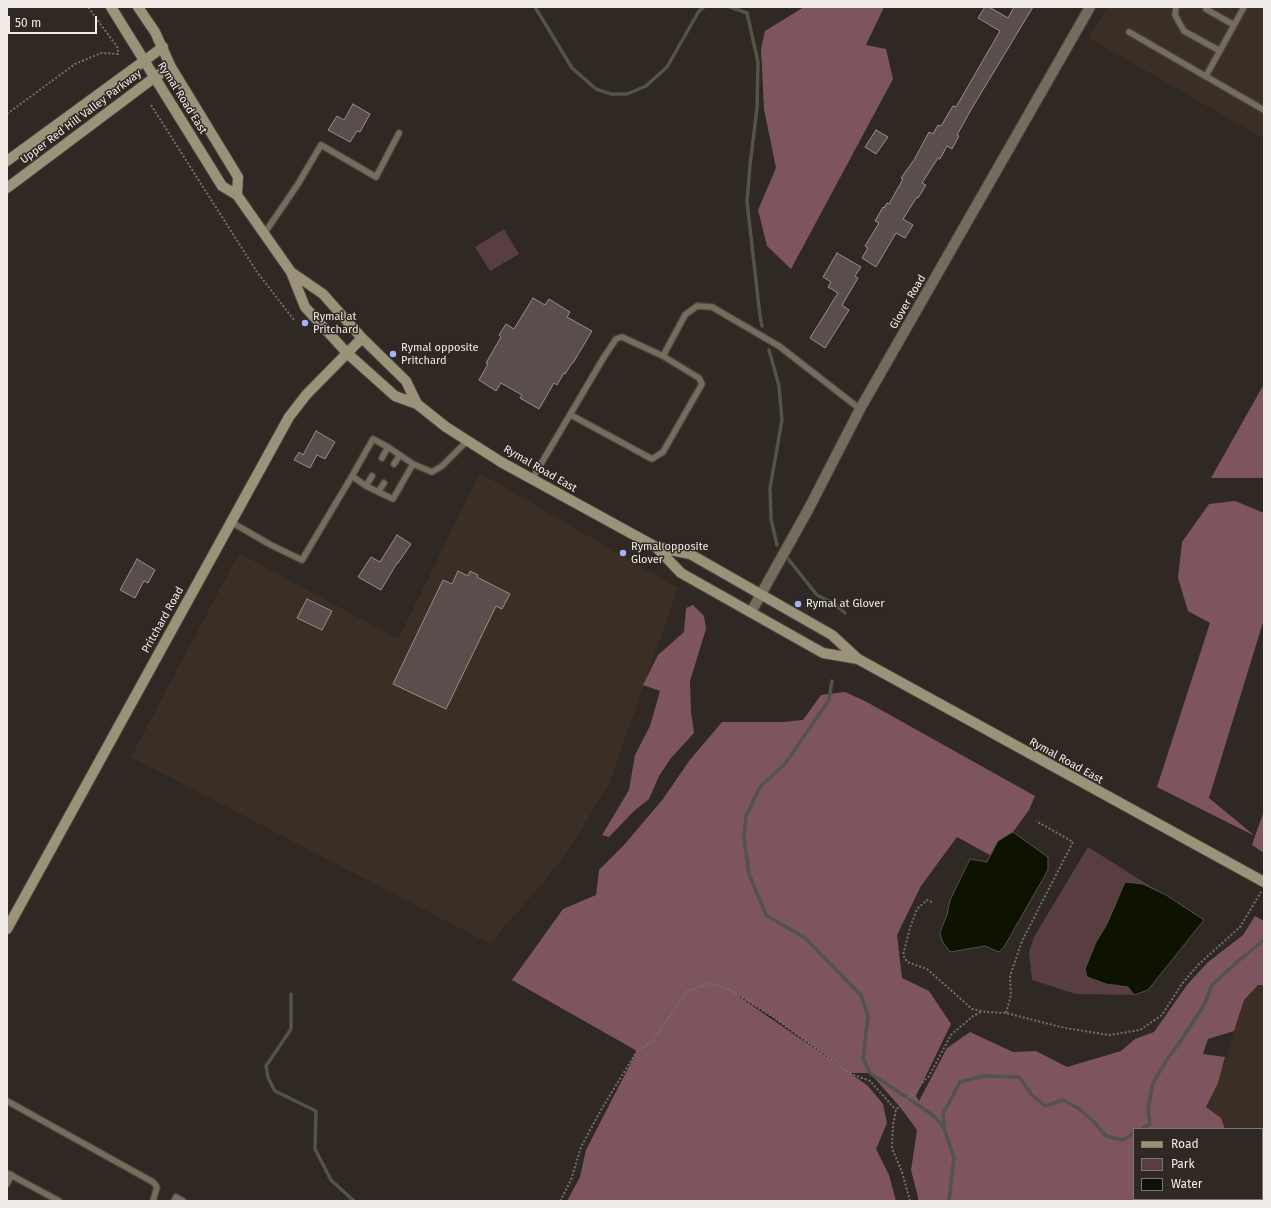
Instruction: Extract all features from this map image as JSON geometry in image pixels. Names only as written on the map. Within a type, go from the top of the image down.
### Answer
[{"type":"main road","name":"Rymal Road East","points":[[111,7],[222,186],[237,195],[291,272],[305,307],[347,353],[395,396],[417,404],[446,427],[468,441],[532,479],[656,548],[682,573],[823,653],[858,659]]},
{"type":"main road","name":"Rymal Road East","points":[[138,7],[155,32],[171,67],[238,177],[237,195]]},
{"type":"main road","name":"Upper Red Hill Valley Parkway","points":[[7,161],[162,47]]},
{"type":"main road","name":"Upper Red Hill Valley Parkway","points":[[7,188],[155,77],[171,67]]},
{"type":"main road","name":"Rymal Road East","points":[[291,272],[323,294],[362,338],[406,381],[417,404]]},
{"type":"main road","name":"Pritchard Road","points":[[7,929],[288,417],[306,395],[362,338]]},
{"type":"main road","name":"Rymal Road East","points":[[656,548],[690,554],[832,635],[858,659],[1264,882]]},
{"type":"street","name":"Glover Road","points":[[751,612],[808,510],[860,409],[1090,7]]},
{"type":"lane","points":[[1176,7],[1175,15],[1184,31],[1220,51]]},
{"type":"lane","points":[[1207,7],[1206,9],[1234,25]]},
{"type":"lane","points":[[1206,76],[1244,7]]},
{"type":"lane","points":[[1129,32],[1264,110]]},
{"type":"lane","points":[[264,234],[298,184],[321,145],[376,177],[399,133]]},
{"type":"lane","points":[[663,356],[685,315],[697,306],[712,306],[779,346],[860,409]]},
{"type":"lane","points":[[532,479],[570,415],[616,339],[622,337],[663,356],[699,378],[702,384],[663,452],[652,459],[570,415]]},
{"type":"lane","points":[[231,522],[271,545],[302,560],[373,439],[413,464],[432,472],[442,466],[468,441]]},
{"type":"lane","points":[[382,458],[388,447]]},
{"type":"lane","points":[[394,464],[400,455]]},
{"type":"lane","points":[[352,476],[366,486],[392,499],[413,464]]},
{"type":"lane","points":[[366,486],[372,476]]},
{"type":"lane","points":[[378,492],[384,483]]},
{"type":"lane","points":[[7,1101],[153,1182],[157,1187],[153,1201]]},
{"type":"lane","points":[[7,1184],[9,1174],[59,1201]]},
{"type":"lane","points":[[174,1201],[176,1197],[183,1201]]},
{"type":"path","points":[[7,114],[75,64],[101,53],[118,54],[118,48],[88,7]]},
{"type":"path","points":[[151,104],[257,272],[294,320]]},
{"type":"path","points":[[1006,1013],[1011,995],[1010,976],[1019,948],[1073,842],[1036,821]]},
{"type":"path","points":[[932,902],[927,900],[918,909],[910,928],[903,955],[907,962],[927,969],[972,1009],[1006,1013],[1065,1028],[1109,1035],[1140,1030],[1162,1015],[1181,985],[1199,964],[1240,927],[1264,888]]},
{"type":"path","points":[[560,1201],[571,1180],[581,1147],[601,1110],[637,1051],[652,1042],[686,992],[710,983],[728,989],[773,1017],[849,1073],[870,1081],[896,1110]]},
{"type":"path","points":[[910,1201],[902,1172],[892,1148],[893,1125],[896,1110],[929,1076],[951,1035],[972,1016],[982,1011]]},
{"type":"shaded area","points":[[804,7],[884,7],[866,45],[886,49],[893,79],[791,269],[767,246],[758,210],[776,168],[764,109],[761,49],[765,31]]},
{"type":"shaded area","points":[[1107,7],[1264,7],[1264,139],[1089,38]]},
{"type":"shaded area","points":[[1264,384],[1264,478],[1211,478]]},
{"type":"shaded area","points":[[480,473],[678,588],[609,784],[562,860],[490,944],[131,757],[239,553],[398,639]]},
{"type":"shaded area","points":[[1235,501],[1264,513],[1264,619],[1209,798],[1255,836],[1157,787],[1210,623],[1188,611],[1178,578],[1182,542],[1209,504]]},
{"type":"shaded area","points":[[693,605],[704,616],[706,629],[690,681],[691,712],[694,733],[671,758],[659,776],[649,799],[634,811],[609,837],[602,835],[629,790],[635,755],[650,726],[660,691],[643,685],[658,655],[684,632],[686,608]]},
{"type":"shaded area","points":[[845,692],[865,701],[1035,796],[1029,810],[1013,832],[998,841],[990,855],[957,837],[921,886],[897,935],[902,978],[929,991],[951,1024],[916,1096],[919,1101],[947,1048],[970,1032],[1013,1052],[1036,1051],[1067,1067],[1121,1051],[1135,1039],[1154,1032],[1187,985],[1207,963],[1243,935],[1255,916],[1264,921],[1264,985],[1258,985],[1244,1000],[1234,1031],[1208,1039],[1203,1054],[1225,1057],[1218,1083],[1206,1107],[1221,1118],[1225,1128],[1133,1128],[1133,1200],[1214,1201],[918,1201],[911,1170],[917,1130],[900,1107],[870,1073],[850,1073],[868,1086],[883,1104],[887,1123],[876,1149],[889,1175],[896,1201],[567,1201],[580,1177],[586,1150],[637,1051],[512,980],[563,909],[596,895],[599,870],[624,845],[663,799],[689,761],[722,722],[783,722],[803,720],[821,695]],"holes":[[[738,995],[773,1017],[843,1068],[738,996]]]},
{"type":"shaded area","points":[[1264,811],[1264,853],[1252,845]]},
{"type":"shaded area","points":[[1258,985],[1264,985],[1264,1201],[1214,1201],[1263,1200],[1263,1128],[1225,1128],[1221,1118],[1206,1107],[1218,1083],[1244,1000]]},
{"type":"green space","points":[[504,229],[519,254],[490,271],[475,247]]},
{"type":"green space","points":[[1088,847],[1204,920],[1148,990],[1134,995],[1076,994],[1032,980],[1029,952],[1034,937]]},
{"type":"water","points":[[1013,832],[1048,857],[1048,870],[1004,947],[999,952],[985,946],[950,952],[942,941],[940,932],[947,915],[950,900],[970,859],[987,862],[998,841]]},
{"type":"water","points":[[1125,882],[1143,884],[1166,895],[1204,920],[1148,990],[1134,995],[1128,987],[1106,984],[1087,977],[1085,969],[1096,942],[1107,924]]},
{"type":"building","points":[[985,7],[989,7],[1008,18],[1014,7],[1033,7],[972,108],[957,135],[959,136],[952,149],[947,146],[940,159],[938,158],[922,183],[926,185],[903,219],[913,225],[905,238],[896,233],[876,267],[862,258],[868,248],[865,246],[879,223],[875,221],[883,207],[884,208],[887,203],[889,204],[903,179],[901,178],[914,160],[929,132],[933,134],[938,125],[941,126],[953,106],[956,107],[1000,31],[978,18]]},
{"type":"building","points":[[353,104],[370,114],[360,132],[357,131],[350,142],[328,130],[337,116],[344,120]]},
{"type":"building","points":[[876,130],[888,137],[876,154],[865,147]]},
{"type":"building","points":[[837,253],[861,267],[855,276],[858,278],[842,305],[849,310],[825,348],[810,338],[838,293],[828,287],[831,282],[823,277]]},
{"type":"building","points":[[533,298],[545,305],[549,299],[570,312],[567,317],[592,331],[573,363],[565,374],[564,373],[557,385],[554,383],[539,409],[520,398],[522,395],[501,383],[496,391],[479,380],[488,364],[486,363],[501,337],[499,335],[506,324],[514,329]]},
{"type":"building","points":[[316,431],[335,442],[325,459],[317,455],[310,468],[294,460],[299,452],[303,455]]},
{"type":"building","points":[[397,535],[411,544],[397,563],[381,590],[358,577],[371,557],[380,562]]},
{"type":"building","points":[[137,559],[155,570],[148,583],[144,581],[135,598],[120,590]]},
{"type":"building","points":[[458,571],[468,576],[470,571],[478,575],[477,577],[510,594],[502,609],[496,606],[446,709],[393,684],[443,580],[452,584]]},
{"type":"building","points":[[307,599],[332,611],[322,630],[297,618]]},
{"type":"waterway","points":[[535,7],[572,68],[596,89],[611,94],[627,94],[646,86],[667,67],[699,11],[704,7]]},
{"type":"waterway","points":[[730,7],[747,13],[758,62],[757,108],[747,202],[762,326]]},
{"type":"waterway","points":[[769,350],[779,386],[782,420],[770,488],[771,519],[777,545]]},
{"type":"waterway","points":[[785,555],[817,595],[833,603],[845,613]]},
{"type":"waterway","points":[[832,681],[829,700],[785,764],[760,787],[746,816],[744,837],[749,874],[766,915],[805,938],[861,995],[868,1016],[863,1058],[870,1073],[933,1115],[944,1128]]},
{"type":"waterway","points":[[1144,1128],[1150,1124],[1148,1108],[1153,1083],[1167,1059],[1204,1005],[1212,985],[1264,940]]},
{"type":"waterway","points":[[291,994],[291,1029],[266,1066],[268,1078],[275,1091],[316,1111],[315,1149],[331,1180],[354,1201]]},
{"type":"waterway","points":[[949,1201],[954,1158],[944,1128],[943,1114],[960,1082],[984,1076],[1019,1077],[1032,1095],[1045,1106],[1063,1100],[1078,1108],[1094,1122],[1106,1136],[1123,1140],[1133,1134]]},
{"type":"place","name":"Rymal at Pritchard","points":[[305,323]]},
{"type":"place","name":"Rymal opposite Pritchard","points":[[393,354]]},
{"type":"place","name":"Rymal opposite Glover","points":[[623,553]]},
{"type":"place","name":"Rymal at Glover","points":[[798,604]]}]
